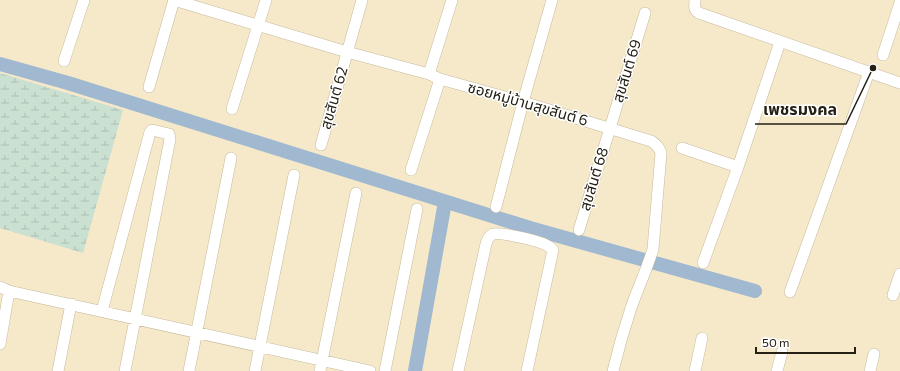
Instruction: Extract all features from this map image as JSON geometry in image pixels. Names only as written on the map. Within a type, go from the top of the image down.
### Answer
[{"type":"street","points":[[64,61],[84,0]]},
{"type":"street","points":[[149,87],[174,0]]},
{"type":"street","name":"ซอยหมู่บ้านสุขสันต์ 6","points":[[174,0],[651,141],[662,152],[653,249],[632,306],[619,346],[613,371]]},
{"type":"street","points":[[232,109],[266,0]]},
{"type":"street","name":"สุขสันต์ 62","points":[[321,145],[362,0]]},
{"type":"street","points":[[428,74],[452,0]]},
{"type":"street","points":[[496,207],[523,102],[552,0]]},
{"type":"street","points":[[695,0],[695,9],[699,13],[900,83]]},
{"type":"street","points":[[883,55],[900,3]]},
{"type":"street","name":"สุขสันต์ 69","points":[[610,128],[645,13]]},
{"type":"street","points":[[703,263],[780,42]]},
{"type":"street","points":[[790,292],[869,72]]},
{"type":"street","points":[[411,170],[440,79]]},
{"type":"street","name":"สุขสันต์ 68","points":[[579,230],[610,128]]},
{"type":"street","points":[[102,311],[150,132],[152,130],[169,134],[170,139],[125,371]]},
{"type":"street","points":[[682,148],[738,166]]},
{"type":"street","points":[[189,371],[231,158]]},
{"type":"street","points":[[255,371],[294,174]]},
{"type":"street","points":[[321,366],[356,193]]},
{"type":"street","points":[[385,371],[417,209]]},
{"type":"street","points":[[458,371],[487,239],[492,235],[502,234],[540,242],[553,250],[527,371]]},
{"type":"street","points":[[893,295],[900,274]]},
{"type":"street","points":[[0,344],[5,289],[260,346],[321,366],[370,371]]},
{"type":"street","points":[[58,371],[71,304]]},
{"type":"street","points":[[695,371],[702,338]]},
{"type":"street","points":[[778,371],[782,352]]},
{"type":"street","points":[[870,371],[874,354]]},
{"type":"green space","points":[[0,73],[123,110],[83,253],[0,228]]},
{"type":"waterway","points":[[0,64],[68,83],[530,228],[755,291]]},
{"type":"waterway","points":[[415,371],[445,202]]},
{"type":"place","name":"เพชรมงคล","points":[[873,68]]}]
